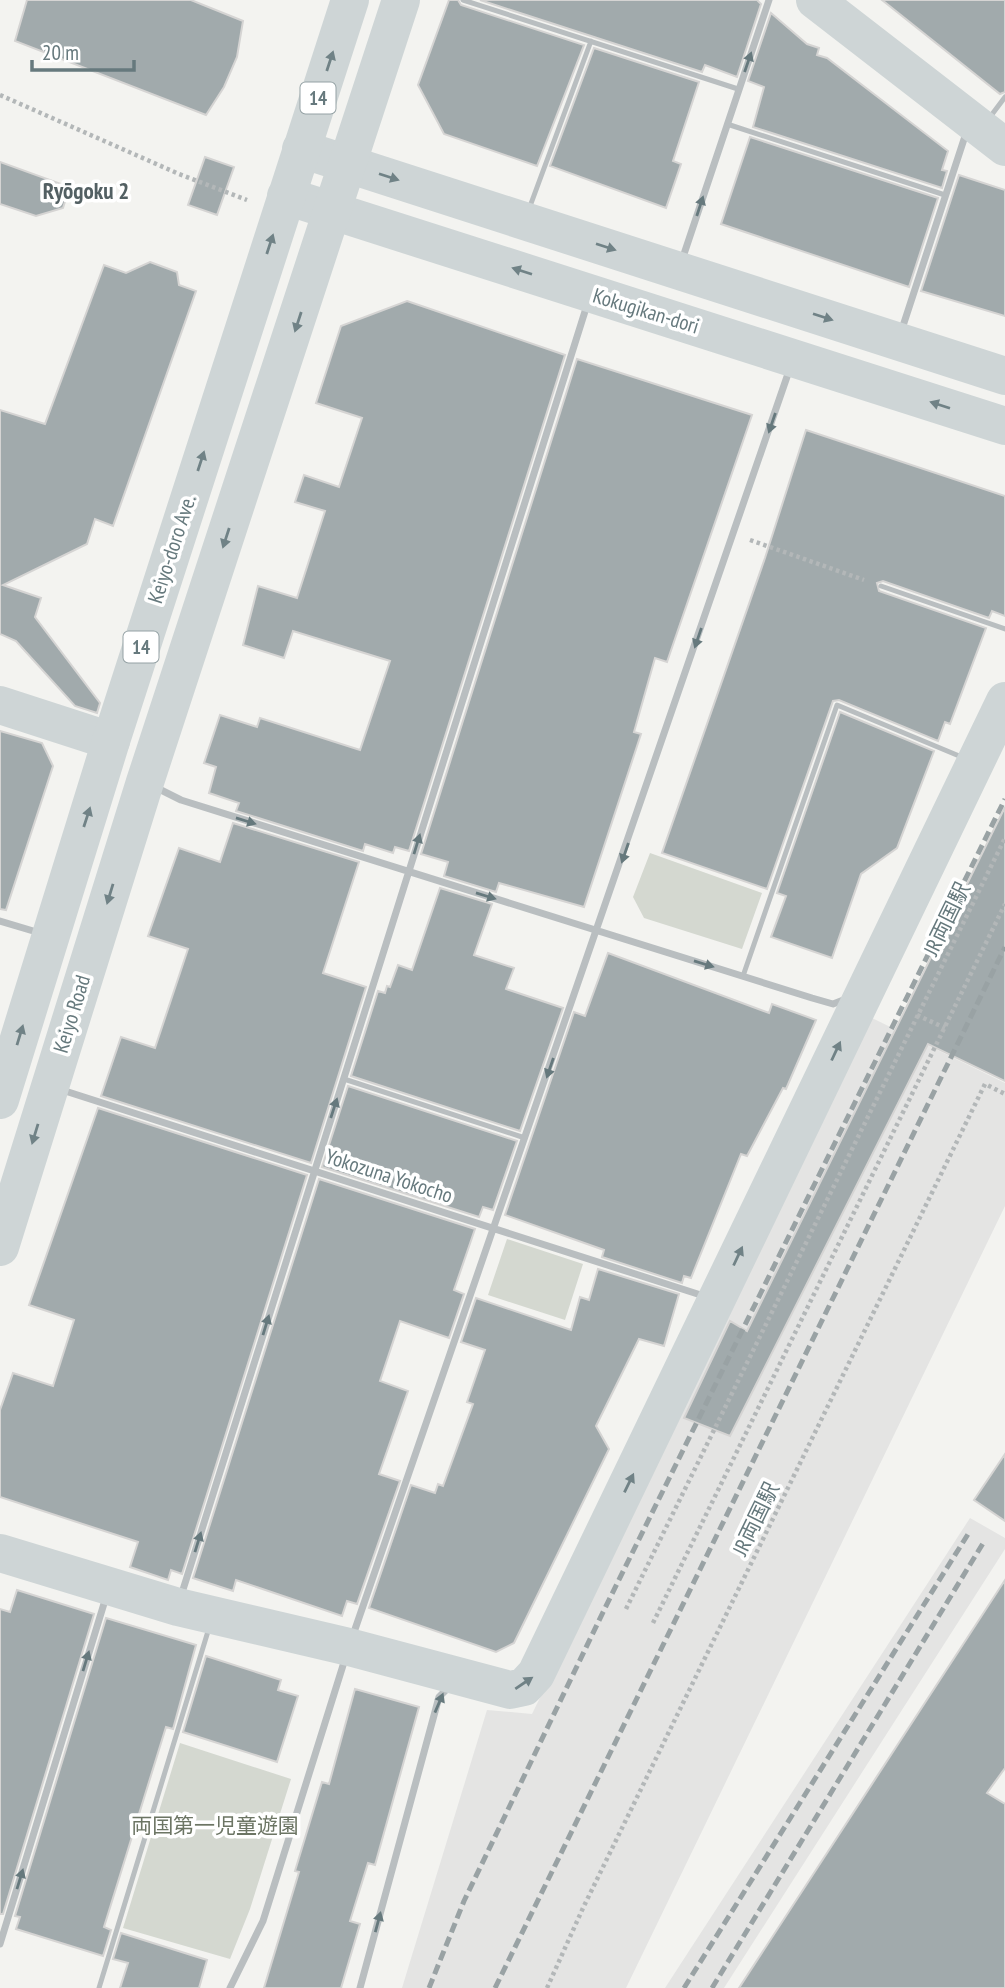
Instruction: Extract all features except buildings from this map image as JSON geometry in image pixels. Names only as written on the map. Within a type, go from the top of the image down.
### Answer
[{"type":"main road","name":"Keiyo-doro Ave.","points":[[2,1086],[350,0]]},
{"type":"main road","name":"14","points":[[145,782],[401,0]]},
{"type":"main road","points":[[815,0],[985,131]]},
{"type":"main road","points":[[301,149],[1005,376]]},
{"type":"main road","name":"Kokugikan-dori","points":[[286,196],[1005,426]]},
{"type":"main road","points":[[0,1553],[195,1611],[348,1647],[510,1690],[524,1687],[536,1674],[1005,701]]},
{"type":"main road","points":[[0,705],[111,741]]},
{"type":"main road","name":"Keiyo Road","points":[[0,1247],[145,782]]},
{"type":"street","points":[[679,270],[769,0]]},
{"type":"street","points":[[898,341],[945,195],[985,131]]},
{"type":"street","points":[[195,1611],[315,1170],[591,293]]},
{"type":"street","points":[[230,1988],[263,1921],[348,1647],[598,932],[793,358]]},
{"type":"street","points":[[145,782],[181,800],[833,1004],[864,993]]},
{"type":"street","points":[[0,921],[50,936]]},
{"type":"street","name":"Yokozuna Yokocho","points":[[49,1086],[718,1300]]},
{"type":"street","points":[[0,1944],[109,1587]]},
{"type":"street","points":[[360,1988],[439,1697],[460,1677]]},
{"type":"lane","points":[[463,0],[738,89]]},
{"type":"lane","points":[[525,220],[591,41]]},
{"type":"lane","points":[[985,131],[1005,97]]},
{"type":"lane","points":[[727,124],[945,195]]},
{"type":"lane","points":[[881,586],[1005,629]]},
{"type":"lane","points":[[743,976],[837,705],[975,762]]},
{"type":"lane","points":[[344,1079],[525,1138]]},
{"type":"lane","points":[[99,1988],[195,1611]]},
{"type":"path","points":[[0,95],[179,174],[247,200],[266,201],[286,196]]},
{"type":"path","points":[[734,534],[881,586]]},
{"type":"path","name":"JR両国駅","points":[[626,1609],[1005,838]]},
{"type":"path","points":[[653,1623],[1005,904]]},
{"type":"path","points":[[918,1015],[945,1028]]},
{"type":"path","name":"JR両国駅","points":[[548,1988],[583,1908],[985,1084],[1005,1094]]},
{"type":"shaded area","points":[[872,1018],[1005,1083],[1005,1206],[626,1988],[402,1988],[487,1710],[532,1714]]},
{"type":"shaded area","points":[[970,1518],[1005,1538],[1005,1549],[724,1988],[665,1988]]},
{"type":"green space","points":[[650,853],[762,893],[742,949],[644,918],[633,897]]},
{"type":"green space","points":[[507,1239],[583,1264],[565,1320],[488,1295]]},
{"type":"green space","name":"両国第一児童遊園","points":[[180,1743],[291,1779],[250,1909],[230,1959],[123,1928]]},
{"type":"railway","points":[[429,1988],[464,1901],[605,1608],[1005,799]]},
{"type":"railway","points":[[495,1988],[1005,947]]},
{"type":"railway","points":[[684,1988],[970,1531]]},
{"type":"railway","points":[[712,1988],[985,1540]]},
{"type":"district","name":"Ryōgoku 2","points":[[86,191]]}]
